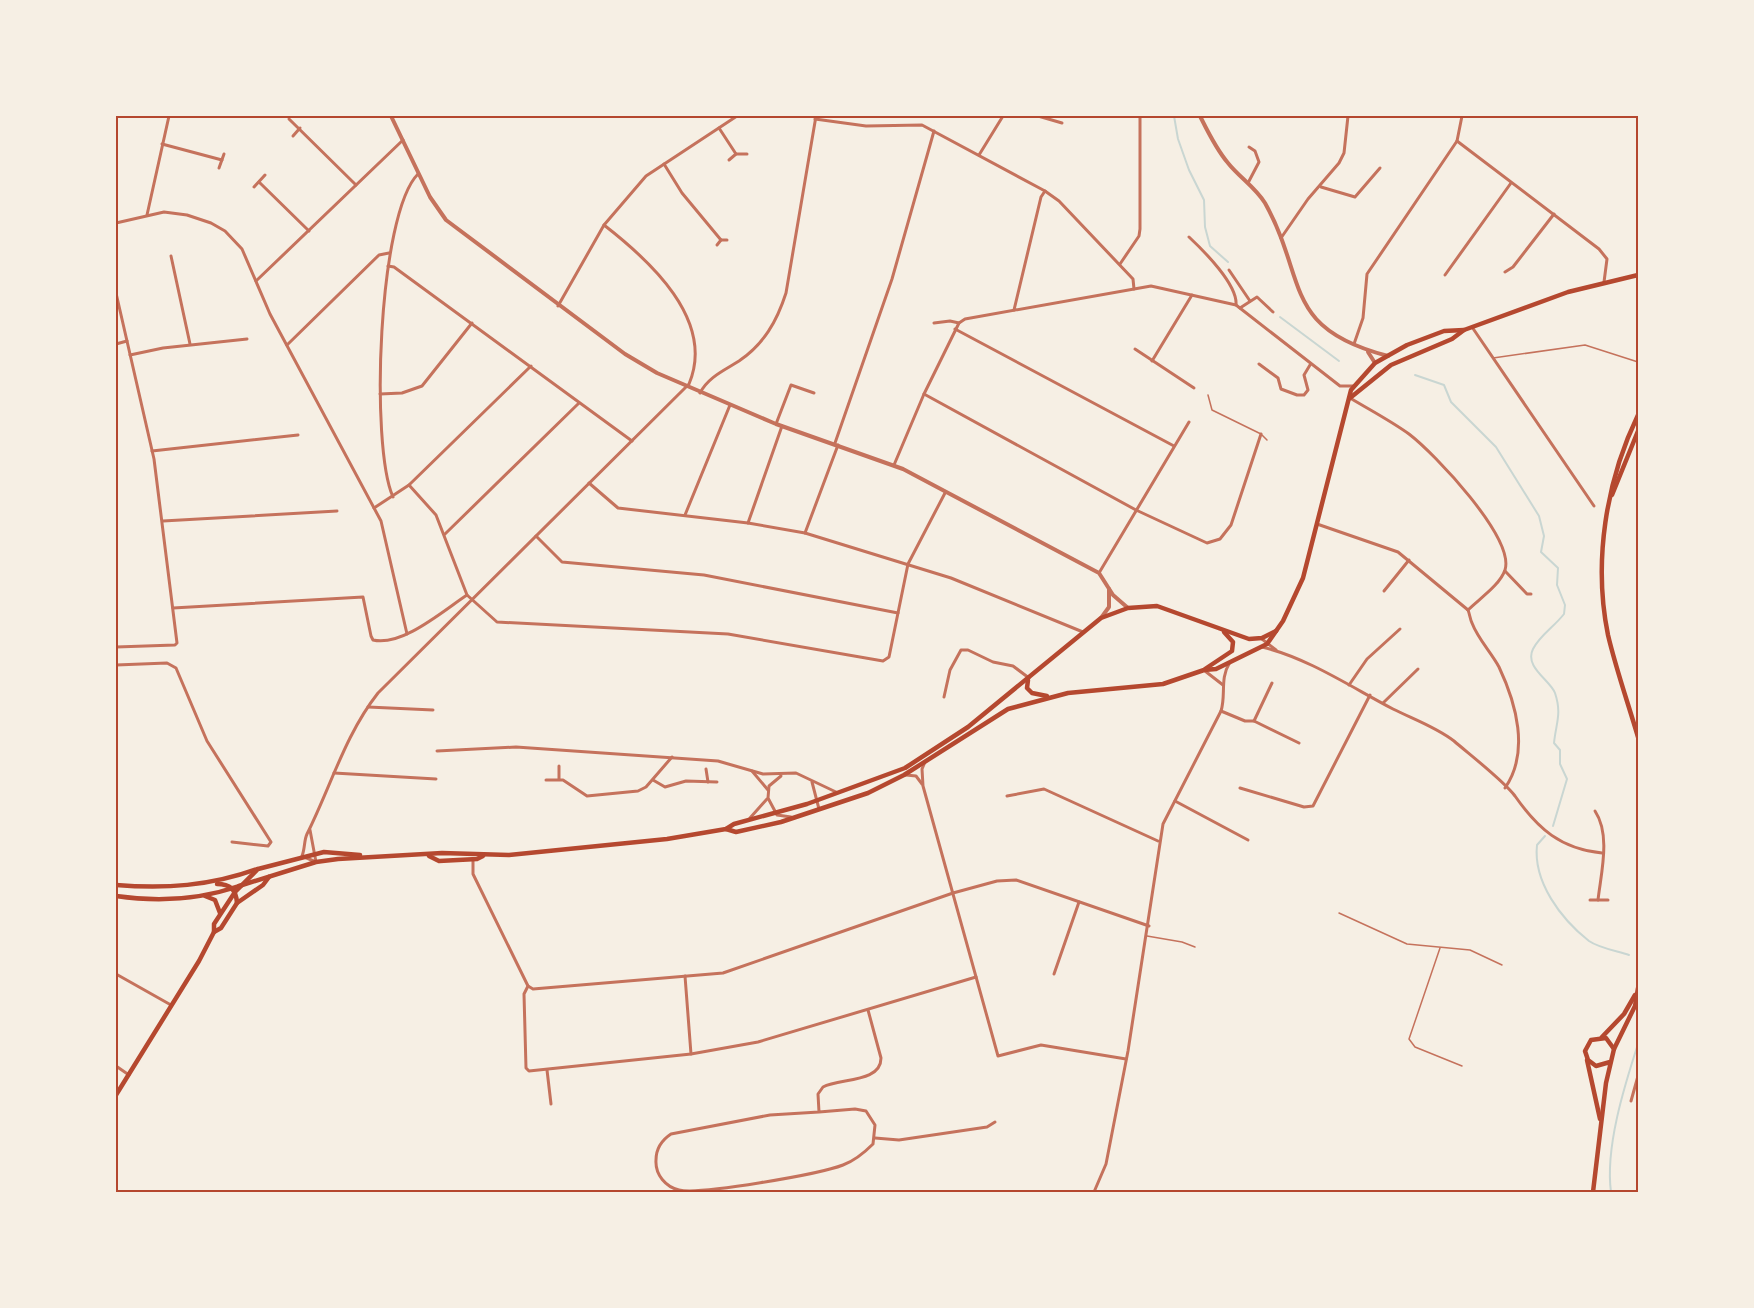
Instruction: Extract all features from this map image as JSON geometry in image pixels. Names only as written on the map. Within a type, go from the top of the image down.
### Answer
[{"type":"main road","points":[[1350,398],[1358,395],[1384,369],[1464,330],[1560,294],[1638,275]]},
{"type":"main road","points":[[726,829],[740,831],[868,793],[904,775],[987,720],[1008,709],[1050,696],[1142,688],[1229,664],[1267,644],[1284,621],[1303,578],[1343,415],[1353,386],[1375,363],[1417,340],[1444,331],[1464,330]]},
{"type":"main road","points":[[1417,340],[1426,345],[1425,351]]},
{"type":"main road","points":[[1375,363],[1384,369]]},
{"type":"main road","points":[[1638,415],[1612,480],[1602,561],[1603,599],[1608,635],[1638,737]]},
{"type":"main road","points":[[1611,498],[1638,431]]},
{"type":"main road","points":[[239,886],[316,862],[369,856],[442,854],[483,856],[614,845],[726,829],[839,793],[905,768],[968,727],[1101,618],[1128,608],[1157,606],[1246,638],[1262,638],[1276,631]]},
{"type":"main road","points":[[1204,670],[1232,651],[1233,642],[1223,630]]},
{"type":"main road","points":[[1029,678],[1029,691],[1050,696]]},
{"type":"main road","points":[[116,885],[179,887],[211,883],[314,854],[333,851],[369,856]]},
{"type":"main road","points":[[429,856],[439,861],[473,860],[483,856]]},
{"type":"main road","points":[[116,1095],[214,932],[214,924],[234,890],[258,869]]},
{"type":"main road","points":[[214,932],[222,928],[237,903],[263,885],[269,877]]},
{"type":"main road","points":[[211,883],[227,884],[234,890],[237,903]]},
{"type":"main road","points":[[116,896],[154,899],[206,896],[234,890]]},
{"type":"main road","points":[[206,896],[215,900],[220,913]]},
{"type":"main road","points":[[1600,1127],[1598,1106],[1586,1056],[1588,1043],[1602,1037],[1624,1014],[1638,988]]},
{"type":"main road","points":[[1593,1192],[1610,1062],[1635,1006],[1638,988]]},
{"type":"main road","points":[[1602,1037],[1611,1041],[1614,1049]]},
{"type":"main road","points":[[1586,1056],[1596,1066],[1610,1062]]},
{"type":"street","points":[[147,215],[169,116]]},
{"type":"street","points":[[391,116],[439,212],[455,229],[625,354],[700,393],[782,426],[894,465],[1099,573],[1109,588],[1128,608]]},
{"type":"street","points":[[558,306],[604,225],[646,176],[737,116]]},
{"type":"street","points":[[979,155],[1003,116]]},
{"type":"street","points":[[1038,116],[1062,123]]},
{"type":"street","points":[[1119,264],[1140,229],[1140,116]]},
{"type":"street","points":[[1200,116],[1228,164],[1264,201],[1281,238],[1288,265],[1306,308],[1327,329],[1367,351],[1388,356]]},
{"type":"street","points":[[1281,238],[1308,198],[1321,187],[1339,164],[1344,153],[1347,116]]},
{"type":"street","points":[[1354,344],[1363,318],[1367,274],[1457,141],[1462,116]]},
{"type":"street","points":[[700,393],[713,378],[752,352],[769,332],[779,315],[786,293],[816,117],[866,126],[916,124],[934,131],[1046,191],[1059,201],[1133,279],[1134,289]]},
{"type":"street","points":[[289,119],[356,185]]},
{"type":"street","points":[[292,136],[300,128]]},
{"type":"street","points":[[719,128],[736,154]]},
{"type":"street","points":[[806,533],[892,279],[934,131]]},
{"type":"street","points":[[256,281],[404,140]]},
{"type":"street","points":[[1457,141],[1599,249],[1607,259],[1604,282]]},
{"type":"street","points":[[162,144],[222,160]]},
{"type":"street","points":[[1248,183],[1259,162],[1255,151],[1249,147]]},
{"type":"street","points":[[219,168],[224,154]]},
{"type":"street","points":[[729,160],[736,154],[747,154]]},
{"type":"street","points":[[664,164],[682,193],[721,240]]},
{"type":"street","points":[[1321,187],[1355,197],[1380,168]]},
{"type":"street","points":[[393,497],[384,471],[379,394],[389,253],[411,183],[418,174]]},
{"type":"street","points":[[254,187],[265,175]]},
{"type":"street","points":[[259,182],[309,231]]},
{"type":"street","points":[[1445,275],[1511,183]]},
{"type":"street","points":[[1014,310],[1041,197],[1046,191]]},
{"type":"street","points":[[116,223],[164,212],[187,215],[211,223],[225,231],[242,249],[287,345],[374,508],[387,538],[407,634]]},
{"type":"street","points":[[1505,272],[1513,267],[1554,214]]},
{"type":"street","points":[[316,862],[302,856],[310,830],[324,802],[349,738],[368,707],[426,643],[686,387],[697,361],[687,317],[653,269],[604,225]]},
{"type":"street","points":[[1190,237],[1206,252],[1234,292],[1238,307]]},
{"type":"street","points":[[721,240],[728,240]]},
{"type":"street","points":[[717,245],[721,240]]},
{"type":"street","points":[[287,345],[379,255],[389,253]]},
{"type":"street","points":[[171,256],[190,344]]},
{"type":"street","points":[[388,266],[394,267],[632,441]]},
{"type":"street","points":[[1229,270],[1250,301]]},
{"type":"street","points":[[894,465],[924,394],[959,323],[965,319],[1151,286],[1238,307],[1340,386],[1353,386]]},
{"type":"street","points":[[116,293],[152,451],[163,521],[177,642],[175,645],[116,647]]},
{"type":"street","points":[[1152,361],[1192,295]]},
{"type":"street","points":[[1238,307],[1257,297],[1273,312]]},
{"type":"street","points":[[934,323],[950,321],[959,323]]},
{"type":"street","points":[[379,394],[402,393],[422,386],[472,323]]},
{"type":"street","points":[[1472,327],[1594,507]]},
{"type":"street","points":[[955,330],[1174,446]]},
{"type":"street","points":[[130,355],[190,344],[247,339]]},
{"type":"street","points":[[116,344],[127,341]]},
{"type":"street","points":[[1135,349],[1194,388]]},
{"type":"street","points":[[1367,351],[1375,363]]},
{"type":"street","points":[[1259,364],[1278,378],[1281,389],[1304,395],[1308,390],[1304,375],[1310,364]]},
{"type":"street","points":[[374,508],[409,485],[531,366]]},
{"type":"street","points":[[777,424],[790,385],[814,393]]},
{"type":"street","points":[[924,394],[1136,510],[1201,542],[1213,542],[1220,539],[1231,525],[1261,434]]},
{"type":"street","points":[[1350,398],[1410,435],[1458,480],[1498,539],[1506,562],[1505,571],[1468,610]]},
{"type":"street","points":[[445,534],[579,403]]},
{"type":"street","points":[[685,515],[730,405]]},
{"type":"street","points":[[1099,573],[1190,422]]},
{"type":"street","points":[[748,523],[782,426]]},
{"type":"street","points":[[152,451],[298,435]]},
{"type":"street","points":[[589,483],[618,508],[748,523],[806,533],[908,564],[994,594],[1083,632]]},
{"type":"street","points":[[409,485],[431,507],[445,534],[467,595],[487,616],[506,625],[728,634],[886,660],[890,657],[908,564],[945,493]]},
{"type":"street","points":[[163,521],[337,511]]},
{"type":"street","points":[[1317,524],[1385,546],[1409,560],[1454,601],[1468,610],[1472,623],[1498,667],[1514,706],[1518,747],[1513,776],[1505,788]]},
{"type":"street","points":[[536,536],[562,562],[704,574],[898,613]]},
{"type":"street","points":[[1384,591],[1409,560]]},
{"type":"street","points":[[1505,571],[1527,594],[1531,594]]},
{"type":"street","points":[[1101,618],[1109,607],[1109,588]]},
{"type":"street","points":[[173,608],[363,597],[373,640],[388,641],[407,634],[467,595]]},
{"type":"street","points":[[1349,685],[1367,659],[1400,629]]},
{"type":"street","points":[[1262,638],[1277,651],[1370,695],[1452,740],[1514,796],[1522,810],[1542,828],[1580,851],[1602,853]]},
{"type":"street","points":[[1262,647],[1277,651]]},
{"type":"street","points":[[944,697],[950,670],[960,650],[968,650],[993,662],[1013,666],[1029,678]]},
{"type":"street","points":[[116,665],[167,663],[176,668],[207,741],[271,843],[267,846],[232,842]]},
{"type":"street","points":[[1095,1192],[1106,1164],[1126,1059],[1149,926],[1158,841],[1170,810],[1221,711],[1226,669],[1229,664]]},
{"type":"street","points":[[1382,703],[1419,669]]},
{"type":"street","points":[[1204,670],[1217,678],[1224,687]]},
{"type":"street","points":[[1254,721],[1272,683]]},
{"type":"street","points":[[1240,788],[1304,807],[1313,806],[1370,695]]},
{"type":"street","points":[[368,707],[433,710]]},
{"type":"street","points":[[1221,711],[1245,721],[1254,721],[1299,743]]},
{"type":"street","points":[[437,751],[516,747],[717,761],[751,771],[783,775],[796,773],[839,793]]},
{"type":"street","points":[[546,780],[559,779],[587,796],[638,791],[652,780],[672,757]]},
{"type":"street","points":[[926,761],[922,768],[923,786],[998,1056],[1041,1046],[1126,1059]]},
{"type":"street","points":[[559,766],[559,779]]},
{"type":"street","points":[[706,769],[708,783]]},
{"type":"street","points":[[751,771],[768,790]]},
{"type":"street","points":[[334,773],[435,778]]},
{"type":"street","points":[[783,775],[771,782],[768,798],[775,813],[791,817]]},
{"type":"street","points":[[904,775],[916,776],[923,786]]},
{"type":"street","points":[[652,780],[665,787],[686,781],[717,782]]},
{"type":"street","points":[[812,782],[819,809]]},
{"type":"street","points":[[1007,796],[1044,789],[1158,841]]},
{"type":"street","points":[[746,821],[768,798]]},
{"type":"street","points":[[1175,801],[1248,840]]},
{"type":"street","points":[[1595,812],[1602,821],[1598,900]]},
{"type":"street","points":[[310,830],[316,862]]},
{"type":"street","points":[[473,860],[473,874],[528,986],[533,988],[723,973],[953,893],[997,881],[1016,880],[1149,926]]},
{"type":"street","points":[[1590,900],[1608,900]]},
{"type":"street","points":[[1054,974],[1079,902]]},
{"type":"street","points":[[116,974],[171,1005]]},
{"type":"street","points":[[685,976],[691,1054]]},
{"type":"street","points":[[528,986],[524,994],[526,1068],[529,1071],[691,1054],[758,1042],[976,977]]},
{"type":"street","points":[[819,1112],[818,1094],[823,1087],[874,1074],[881,1064],[868,1010]]},
{"type":"street","points":[[116,1066],[129,1075]]},
{"type":"street","points":[[547,1069],[551,1104]]},
{"type":"street","points":[[1631,1101],[1637,1088],[1638,1076]]},
{"type":"street","points":[[855,1109],[866,1111],[873,1119],[875,1138],[867,1150],[843,1166],[724,1188],[681,1191],[666,1184],[659,1174],[656,1161],[657,1151],[666,1137],[676,1132],[770,1115],[819,1112],[855,1109]]},
{"type":"street","points":[[875,1138],[899,1140],[987,1127],[995,1122]]},
{"type":"street","points":[[1054,1192],[1070,1192]]},
{"type":"lane","points":[[1492,358],[1586,345],[1638,362]]},
{"type":"lane","points":[[1208,395],[1212,410],[1261,434],[1267,440]]},
{"type":"lane","points":[[1339,913],[1407,944],[1470,950],[1502,965]]},
{"type":"lane","points":[[1147,936],[1182,942],[1194,947]]},
{"type":"lane","points":[[1440,948],[1409,1039],[1418,1049],[1462,1066]]},
{"type":"waterway","points":[[1174,116],[1178,139],[1189,170],[1204,200],[1205,227],[1210,246],[1228,262]]},
{"type":"waterway","points":[[1280,317],[1339,361]]},
{"type":"waterway","points":[[1415,375],[1444,385],[1451,402],[1496,447],[1539,516],[1544,536],[1541,552],[1558,568],[1557,585],[1565,605],[1564,614],[1539,639],[1531,656],[1535,667],[1555,693],[1558,707],[1554,743],[1560,750],[1560,764],[1567,779],[1553,826]]},
{"type":"waterway","points":[[1545,836],[1537,845],[1537,859],[1544,886],[1559,911],[1589,941],[1629,955]]},
{"type":"waterway","points":[[1611,1192],[1613,1137],[1638,1044]]}]
